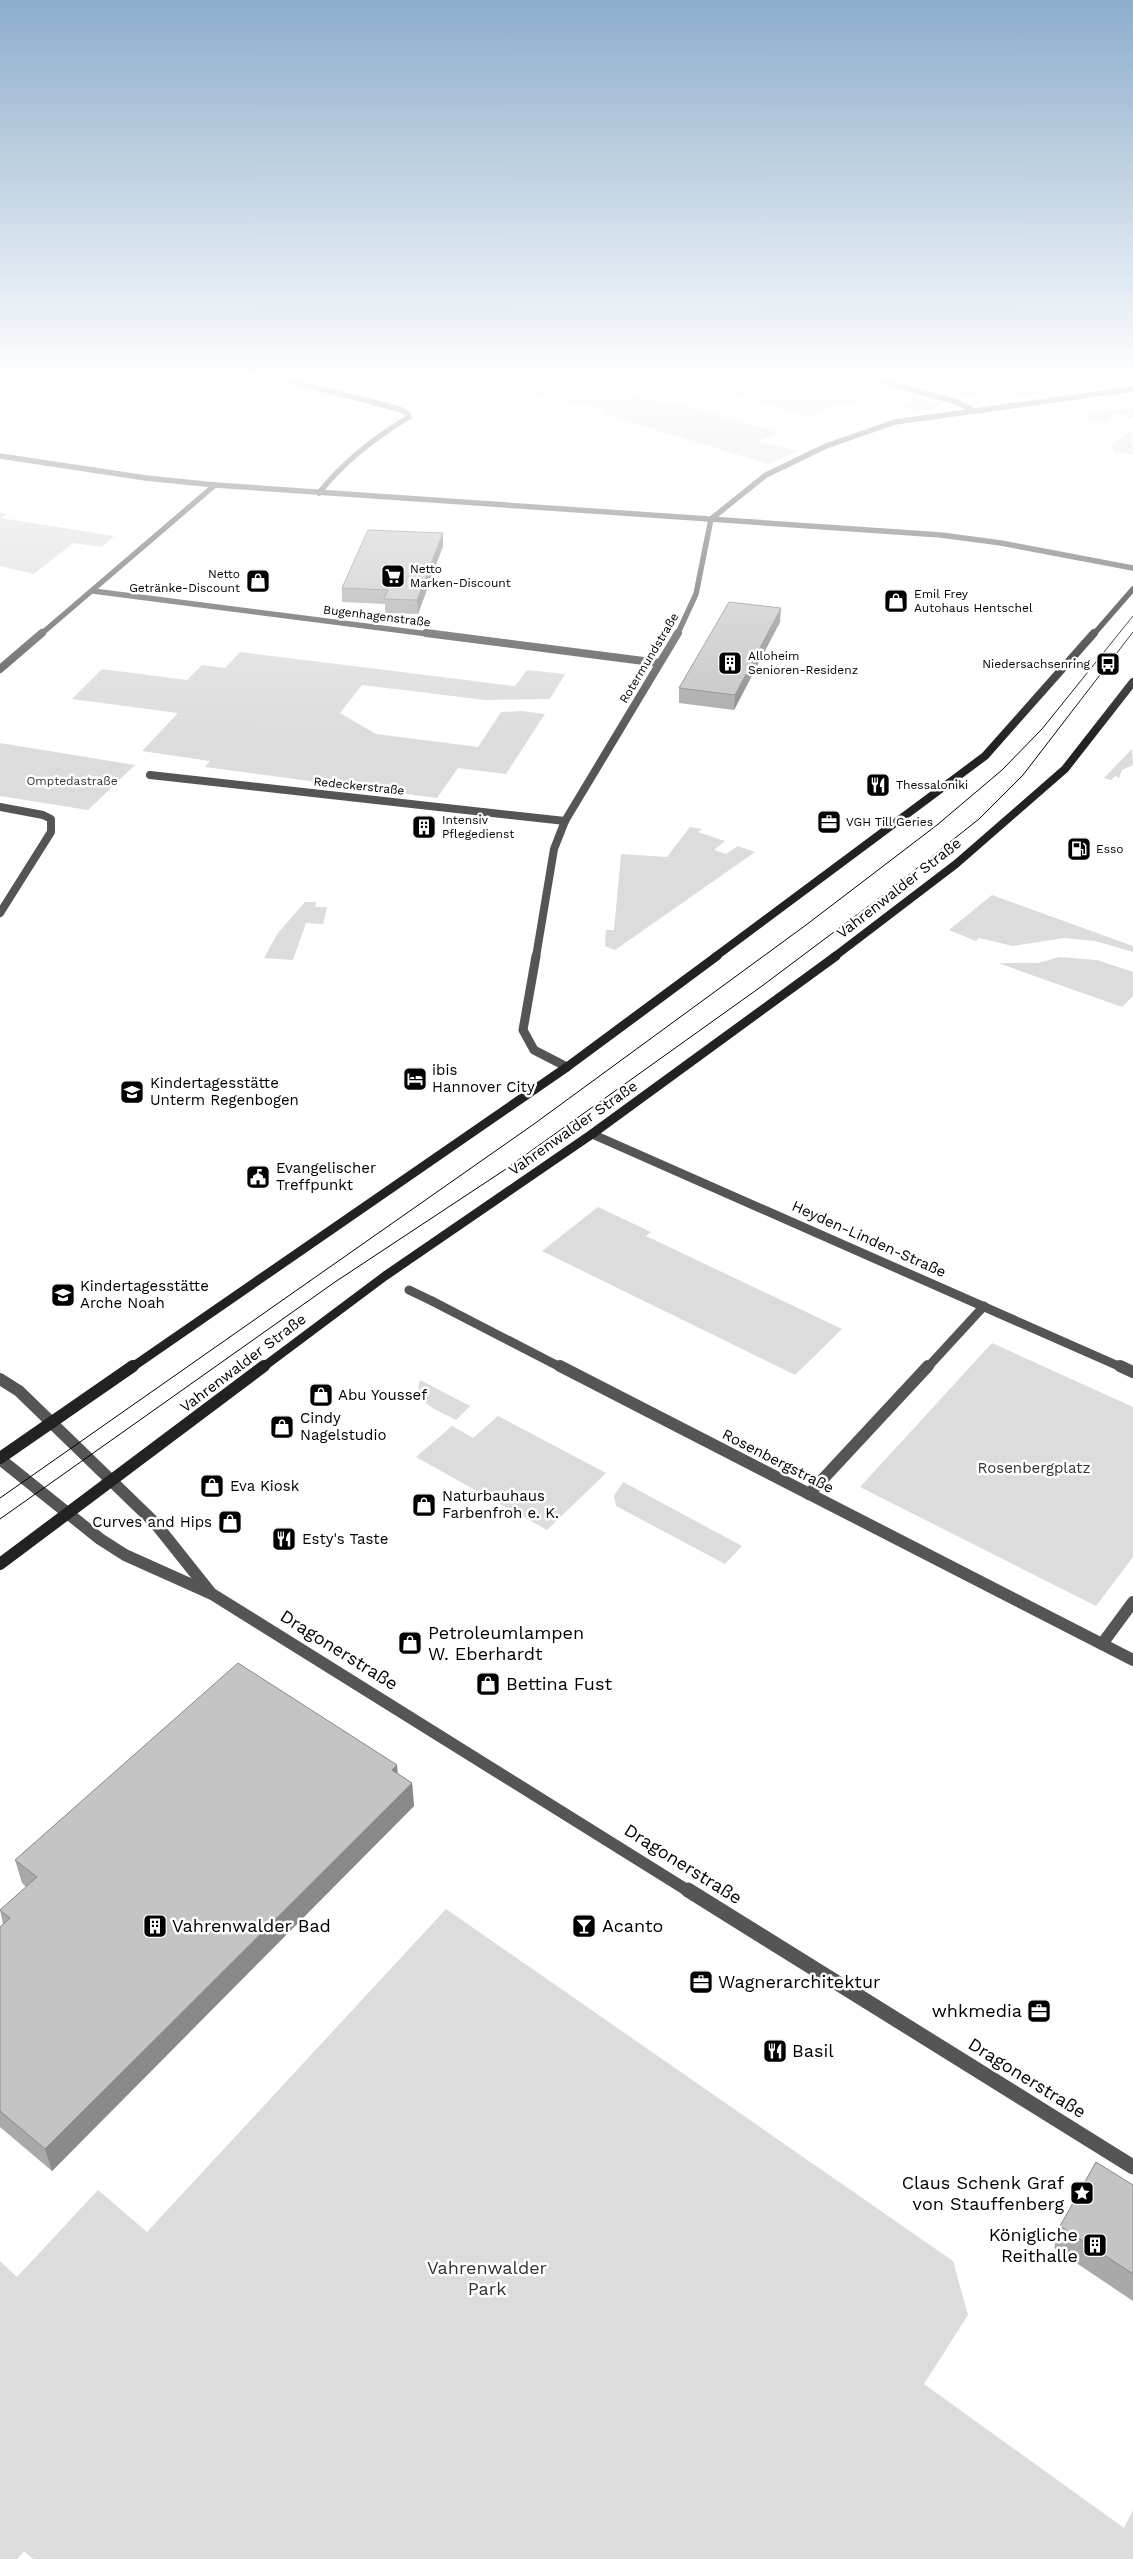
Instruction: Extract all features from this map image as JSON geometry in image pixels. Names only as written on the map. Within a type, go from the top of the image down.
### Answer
[{"type":"main road","points":[[0,1458],[567,1067],[985,756],[1133,589]]},
{"type":"main road","name":"Vahrenwalder Straße","points":[[0,1564],[385,1276],[592,1134],[876,927],[956,864],[1065,769],[1133,682]]},
{"type":"street","points":[[0,669],[197,500]]},
{"type":"street","points":[[431,500],[948,536],[1133,568]]},
{"type":"street","points":[[712,519],[735,500]]},
{"type":"street","name":"Rotermundstraße","points":[[567,1067],[534,1050],[523,1030],[554,849],[565,821],[685,622],[693,603],[712,519]]},
{"type":"street","name":"Bugenhagenstraße","points":[[92,591],[659,663]]},
{"type":"street","name":"Redeckerstraße","points":[[150,775],[565,821]]},
{"type":"street","points":[[0,807],[43,815],[51,819],[51,832],[0,913]]},
{"type":"street","name":"Heyden-Linden-Straße","points":[[592,1134],[1133,1372]]},
{"type":"street","name":"Rosenbergstraße","points":[[409,1290],[1133,1660]]},
{"type":"street","points":[[810,1494],[984,1306]]},
{"type":"street","name":"Dragonerstraße","points":[[0,1379],[19,1391],[155,1523],[212,1594]]},
{"type":"street","name":"Dragonerstraße","points":[[0,1458],[100,1539],[125,1555],[212,1594],[1133,2167]]},
{"type":"street","points":[[1102,1644],[1133,1602]]},
{"type":"green space","points":[[0,513],[7,514],[1,518],[114,536],[102,547],[73,543],[34,574],[0,566]]},
{"type":"green space","points":[[240,652],[515,686],[527,670],[565,674],[550,699],[485,700],[362,685],[340,713],[376,734],[478,747],[501,712],[521,711],[545,714],[506,774],[458,768],[437,798],[205,767],[210,761],[142,751],[178,713],[72,699],[102,669],[187,680],[202,665],[225,668]]},
{"type":"green space","name":"Omptedastraße","points":[[0,743],[135,765],[88,810],[0,796]]},
{"type":"green space","points":[[1132,749],[1133,765],[1122,770],[1119,778],[1116,776],[1111,780],[1104,778]]},
{"type":"green space","points":[[690,827],[702,829],[698,832],[725,841],[714,850],[726,854],[738,846],[755,852],[615,950],[605,946],[606,930],[614,930],[621,854],[667,857]]},
{"type":"green space","points":[[992,895],[1133,946],[1133,952],[1095,941],[1064,938],[1013,946],[979,938],[976,941],[949,930]]},
{"type":"green space","points":[[305,902],[316,902],[315,907],[327,907],[323,924],[306,923],[293,960],[264,958],[278,933]]},
{"type":"green space","points":[[1059,957],[1097,960],[1133,972],[1133,996],[1122,1007],[998,963],[1038,963]]},
{"type":"green space","points":[[598,1207],[651,1232],[646,1236],[842,1329],[795,1375],[542,1251]]},
{"type":"green space","name":"Rosenbergplatz","points":[[992,1343],[1133,1407],[1133,1557],[1096,1606],[860,1487]]},
{"type":"green space","points":[[420,1380],[470,1406],[456,1420],[442,1413],[423,1400],[420,1395]]},
{"type":"green space","points":[[498,1416],[606,1473],[547,1530],[416,1457],[452,1426],[473,1438]]},
{"type":"green space","points":[[623,1482],[742,1546],[725,1564],[616,1506],[614,1496]]},
{"type":"green space","name":"Vahrenwalder Park","points":[[446,1909],[953,2261],[968,2315],[924,2384],[1124,2528],[1133,2510],[1133,2559],[33,2559],[24,2551],[17,2559],[0,2559],[0,2261],[17,2277],[98,2190],[147,2232]]},
{"type":"building","name":"Netto Marken-Discount","points":[[368,530],[443,533],[417,600],[384,599],[388,590],[342,588]]},
{"type":"building","name":"Alloheim Senioren-Residenz","points":[[729,602],[781,608],[735,695],[679,688]]},
{"type":"building","name":"Vahrenwalder Bad","points":[[238,1663],[397,1765],[392,1770],[412,1783],[45,2149],[0,2111],[0,1927],[10,1918],[0,1910],[37,1877],[15,1860]]},
{"type":"building","points":[[1096,2162],[1133,2185],[1133,2274],[1060,2226]]},
{"type":"tram line","points":[[0,1498],[534,1124],[806,925],[937,825],[1002,770],[1042,729],[1133,616]]},
{"type":"tram line","points":[[0,1519],[335,1282],[503,1171],[762,986],[882,896],[979,819],[1023,775],[1133,632]]},
{"type":"place","name":"Netto Marken-Discount","points":[[393,576]]},
{"type":"place","name":"Netto Getränke-Discount","points":[[258,581]]},
{"type":"place","name":"Emil Frey Autohaus Hentschel","points":[[896,601]]},
{"type":"place","name":"Alloheim Senioren-Residenz","points":[[730,663]]},
{"type":"place","name":"Niedersachsenring","points":[[1108,664]]},
{"type":"place","name":"Thessaloniki","points":[[878,785]]},
{"type":"place","name":"VGH Till Geries","points":[[829,822]]},
{"type":"place","name":"Intensiv Pflegedienst","points":[[424,827]]},
{"type":"place","name":"Esso","points":[[1079,849]]},
{"type":"place","name":"ibis Hannover City","points":[[415,1079]]},
{"type":"place","name":"Kindertagesstätte Unterm Regenbogen","points":[[132,1092]]},
{"type":"place","name":"Evangelischer Treffpunkt","points":[[258,1177]]},
{"type":"place","name":"Kindertagesstätte Arche Noah","points":[[63,1295]]},
{"type":"place","name":"Abu Youssef","points":[[321,1395]]},
{"type":"place","name":"Cindy Nagelstudio","points":[[282,1427]]},
{"type":"place","name":"Eva Kiosk","points":[[212,1486]]},
{"type":"place","name":"Naturbauhaus Farbenfroh e. K.","points":[[424,1505]]},
{"type":"place","name":"Curves and Hips","points":[[230,1522]]},
{"type":"place","name":"Esty's Taste","points":[[284,1539]]},
{"type":"place","name":"Petroleumlampen W. Eberhardt","points":[[410,1643]]},
{"type":"place","name":"Bettina Fust","points":[[488,1684]]},
{"type":"place","name":"Vahrenwalder Bad","points":[[155,1926]]},
{"type":"place","name":"Acanto","points":[[584,1926]]},
{"type":"place","name":"Wagnerarchitektur","points":[[701,1982]]},
{"type":"place","name":"whkmedia","points":[[1039,2011]]},
{"type":"place","name":"Basil","points":[[775,2051]]},
{"type":"place","name":"Claus Schenk Graf von Stauffenberg","points":[[1082,2193]]},
{"type":"place","name":"Königliche Reithalle","points":[[1095,2245]]}]
